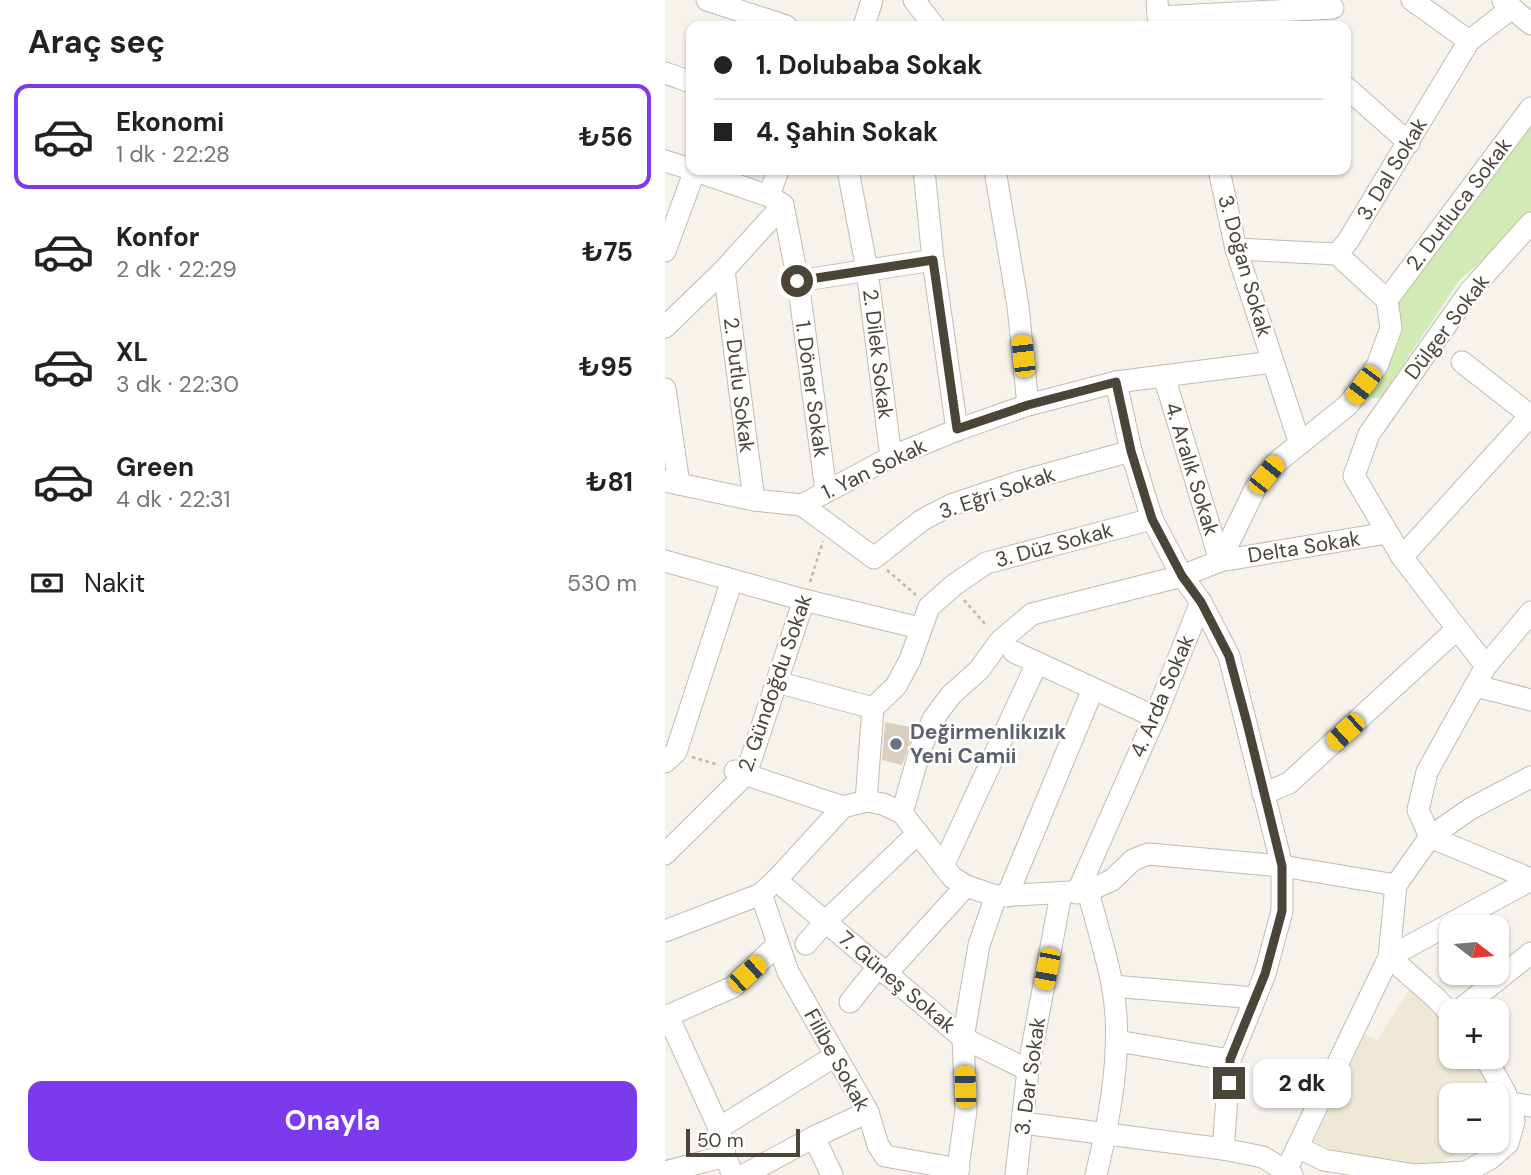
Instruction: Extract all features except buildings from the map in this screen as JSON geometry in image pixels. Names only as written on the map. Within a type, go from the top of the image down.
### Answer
[{"type":"street","points":[[707,0],[772,21]]},
{"type":"street","points":[[866,21],[872,0]]},
{"type":"street","points":[[914,0],[930,21]]},
{"type":"street","points":[[1157,0],[1158,17],[1333,11]]},
{"type":"street","points":[[1412,0],[1469,41]]},
{"type":"street","points":[[1506,4],[1531,24]]},
{"type":"street","name":"3. Dal Sokak","points":[[1337,254],[1348,241],[1409,143],[1469,41],[1506,4]]},
{"type":"street","points":[[665,73],[686,80]]},
{"type":"street","points":[[1351,91],[1409,143]]},
{"type":"street","name":"2. Dutluca Sokak","points":[[1387,300],[1531,108]]},
{"type":"street","points":[[665,161],[686,168]]},
{"type":"street","points":[[665,251],[691,175]]},
{"type":"street","points":[[707,175],[776,200]]},
{"type":"street","points":[[665,327],[724,270],[776,200],[778,175]]},
{"type":"street","name":"2. Dilek Sokak","points":[[849,175],[867,270],[891,457]]},
{"type":"street","points":[[924,175],[933,260],[957,429]]},
{"type":"street","points":[[996,175],[1018,306],[1028,405]]},
{"type":"street","name":"3. Doğan Sokak","points":[[1220,175],[1236,249],[1273,362]]},
{"type":"street","name":"1. Döner Sokak","points":[[776,200],[797,281],[826,491]]},
{"type":"street","name":"Dülger Sokak","points":[[1354,476],[1369,434],[1470,291],[1531,223]]},
{"type":"street","points":[[1220,561],[1256,487],[1277,462],[1348,405],[1377,366],[1391,328],[1387,300],[1337,254],[1236,249]]},
{"type":"street","points":[[797,281],[933,260]]},
{"type":"street","name":"2. Dutlu Sokak","points":[[724,270],[754,500]]},
{"type":"street","points":[[1273,362],[1300,444]]},
{"type":"street","name":"1. Yan Sokak","points":[[802,505],[891,457],[957,429],[1028,405],[1116,382],[1273,362]]},
{"type":"street","points":[[1402,557],[1531,416],[1462,362]]},
{"type":"street","name":"4. Aralık Sokak","points":[[1164,376],[1220,561]]},
{"type":"street","points":[[1116,382],[1131,451],[1152,519],[1229,656],[1282,866],[1282,911],[1265,974],[1230,1060],[1223,1149]]},
{"type":"street","points":[[665,389],[672,483],[754,500],[802,505],[874,558]]},
{"type":"street","name":"3. Eğri Sokak","points":[[874,558],[922,520],[951,505],[1022,481],[1131,451]]},
{"type":"street","name":"Delta Sokak","points":[[1354,476],[1402,557],[1486,666]]},
{"type":"street","name":"3. Düz Sokak","points":[[873,708],[895,685],[910,660],[929,607],[959,593],[986,563],[1152,519]]},
{"type":"street","name":"Delta Sokak","points":[[902,813],[920,750],[933,719],[951,695],[1007,647],[1032,614],[1182,576],[1220,561],[1387,533]]},
{"type":"street","points":[[665,562],[920,628]]},
{"type":"street","points":[[669,754],[732,580]]},
{"type":"street","name":"2. Gündoğdu Sokak","points":[[665,854],[739,772],[777,682],[804,600]]},
{"type":"street","name":"4. Arda Sokak","points":[[1076,893],[1155,717],[1201,602]]},
{"type":"street","points":[[1531,612],[1486,666],[1427,772],[1418,810],[1430,837],[1531,879]]},
{"type":"street","points":[[1263,793],[1289,783],[1456,630]]},
{"type":"street","points":[[1007,647],[1155,717]]},
{"type":"street","points":[[943,866],[1037,663]]},
{"type":"street","points":[[777,682],[873,708],[866,801]]},
{"type":"street","points":[[1476,686],[1531,700]]},
{"type":"street","points":[[958,1172],[966,1111],[963,1038],[979,945],[1093,689]]},
{"type":"street","points":[[739,772],[843,807]]},
{"type":"street","points":[[1023,1123],[1223,1149],[1263,1157],[1287,1174],[1297,1147],[1389,957],[1396,885],[1430,837],[1470,809],[1531,777]]},
{"type":"street","points":[[665,930],[769,887],[843,807],[866,801],[883,804],[902,813],[951,877],[966,886],[1001,896],[1076,893],[1111,880],[1133,860],[1148,854],[1282,866],[1396,885]]},
{"type":"street","points":[[806,944],[826,921],[918,833]]},
{"type":"street","points":[[1389,957],[1531,879]]},
{"type":"street","points":[[850,1002],[966,886]]},
{"type":"street","name":"7. Güneş Sokak","points":[[769,887],[826,921],[963,1038],[1028,1070]]},
{"type":"street","name":"Filibe Sokak","points":[[769,887],[778,944],[787,972],[868,1112],[878,1145],[885,1156],[958,1172]]},
{"type":"street","points":[[1076,893],[1113,986],[1117,1041],[1106,1132],[1095,1175]]},
{"type":"street","name":"3. Dar Sokak","points":[[1016,1175],[1028,1070],[1076,893]]},
{"type":"street","points":[[665,1172],[729,1165],[719,1128],[667,1016],[733,987],[778,944]]},
{"type":"street","points":[[1473,999],[1531,953]]},
{"type":"street","points":[[1389,957],[1439,1001]]},
{"type":"street","points":[[1113,986],[1255,998]]},
{"type":"street","points":[[1117,1041],[1230,1060]]},
{"type":"street","points":[[719,1128],[835,1056]]},
{"type":"street","points":[[1509,1139],[1514,1121],[1509,1103],[1531,1106]]},
{"type":"street","points":[[744,1175],[814,1137],[868,1112]]},
{"type":"street","points":[[814,1137],[832,1175]]},
{"type":"street","points":[[1297,1147],[1324,1160],[1415,1175],[1466,1172],[1497,1153]]},
{"type":"path","name":"2. Gündoğdu Sokak","points":[[804,600],[828,524]]},
{"type":"path","points":[[874,558],[929,607]]},
{"type":"path","points":[[959,593],[1007,647]]},
{"type":"path","points":[[669,754],[739,772]]},
{"type":"shaded area","points":[[1411,987],[1439,1015],[1439,1069],[1479,1069],[1487,1083],[1439,1083],[1439,1153],[1459,1153],[1436,1164],[1395,1164],[1344,1155],[1314,1141],[1365,1034],[1377,1040]]},
{"type":"green space","points":[[1531,125],[1531,213],[1511,235],[1459,281],[1381,398],[1360,398],[1397,304]]},
{"type":"place","name":"Değirmenlikızık Yeni Camii","points":[[896,744]]},
{"type":"route","points":[[797,281],[933,260],[957,429],[1028,405],[1116,382],[1131,451],[1152,519],[1229,656],[1282,866],[1282,911],[1265,974],[1230,1060],[1229,1083]]}]
